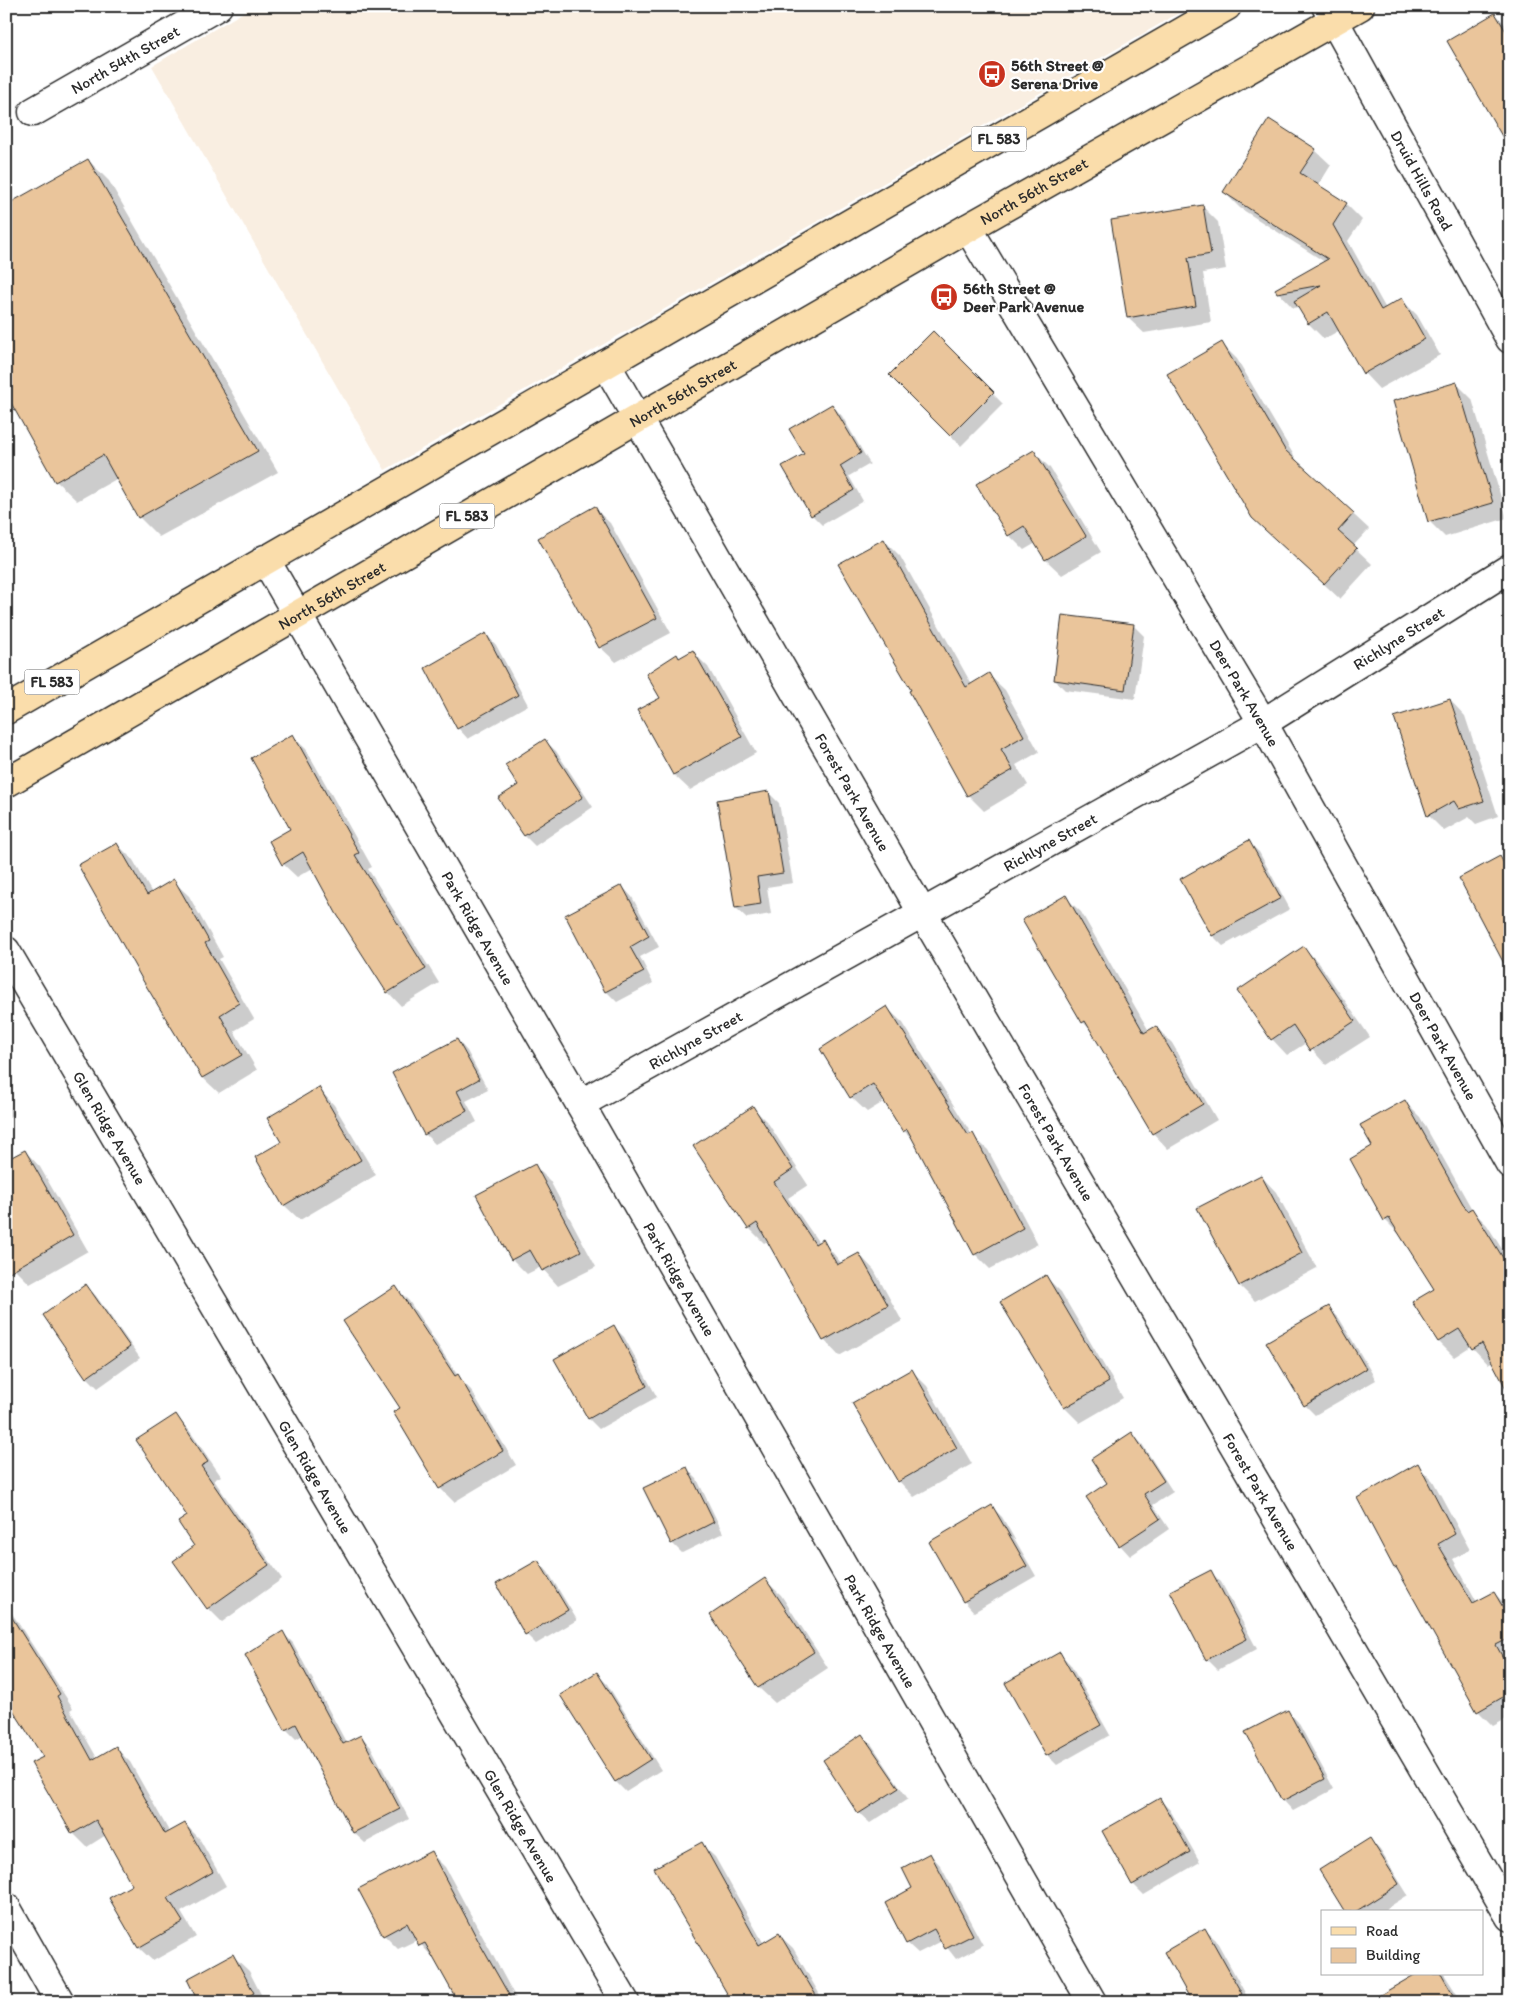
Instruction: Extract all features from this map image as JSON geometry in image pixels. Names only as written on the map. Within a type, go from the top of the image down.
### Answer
[{"type":"main road","name":"FL 583","points":[[6,710],[1227,6]]},
{"type":"main road","name":"North 56th Street","points":[[6,783],[968,228],[1331,14],[1360,6]]},
{"type":"street","name":"North 54th Street","points":[[33,112],[218,6]]},
{"type":"street","name":"Druid Hills Road","points":[[1331,14],[1510,339]]},
{"type":"street","name":"Deer Park Avenue","points":[[968,228],[1263,723],[1510,1164]]},
{"type":"street","name":"Forest Park Avenue","points":[[606,364],[922,912],[1510,1917]]},
{"type":"street","name":"Park Ridge Avenue","points":[[265,559],[580,1104],[1092,2002]]},
{"type":"street","name":"Richlyne Street","points":[[580,1104],[1263,723],[1510,568]]},
{"type":"street","name":"Glen Ridge Avenue","points":[[6,951],[625,2002]]},
{"type":"street","points":[[6,1907],[60,2002]]},
{"type":"shaded area","points":[[254,6],[1191,6],[385,470],[152,66]]},
{"type":"building","points":[[1495,13],[1510,38],[1510,150],[1447,41]]},
{"type":"building","points":[[1269,119],[1316,149],[1300,173],[1347,203],[1333,225],[1381,310],[1402,298],[1425,339],[1363,374],[1328,312],[1308,324],[1294,301],[1321,285],[1277,293],[1275,289],[1328,259],[1223,192]]},
{"type":"building","points":[[88,159],[258,451],[138,518],[103,455],[55,482],[6,394],[6,205]]},
{"type":"building","points":[[1203,205],[1211,254],[1188,258],[1196,306],[1127,318],[1111,220]]},
{"type":"building","points":[[933,331],[994,392],[950,436],[889,375]]},
{"type":"building","points":[[1222,342],[1285,450],[1354,513],[1338,531],[1357,548],[1324,584],[1252,518],[1167,374]]},
{"type":"building","points":[[1457,382],[1493,503],[1428,522],[1393,401]]},
{"type":"building","points":[[832,404],[861,453],[840,466],[854,490],[811,516],[782,466],[804,454],[789,429]]},
{"type":"building","points":[[1034,450],[1086,536],[1045,560],[1024,526],[1008,536],[976,484]]},
{"type":"building","points":[[595,506],[657,618],[599,648],[538,538]]},
{"type":"building","points":[[884,539],[966,687],[989,673],[1024,736],[1001,749],[1013,770],[967,796],[909,691],[911,690],[838,564]]},
{"type":"building","points":[[1062,615],[1134,624],[1125,690],[1054,680]]},
{"type":"building","points":[[486,633],[518,695],[457,729],[425,668]]},
{"type":"building","points":[[693,650],[742,737],[673,775],[637,710],[660,698],[646,674],[677,654],[679,658]]},
{"type":"building","points":[[1450,699],[1484,801],[1459,809],[1454,801],[1427,816],[1394,717]]},
{"type":"building","points":[[293,734],[359,853],[355,855],[426,969],[387,993],[336,913],[303,852],[282,865],[269,841],[290,829],[251,758]]},
{"type":"building","points":[[545,739],[583,797],[524,836],[498,798],[518,785],[505,765]]},
{"type":"building","points":[[769,791],[783,873],[757,877],[761,904],[735,908],[717,800]]},
{"type":"building","points":[[1249,840],[1281,898],[1212,936],[1180,879]]},
{"type":"building","points":[[117,843],[147,895],[174,879],[209,941],[205,943],[239,1003],[220,1015],[242,1055],[202,1078],[142,979],[78,865]]},
{"type":"building","points":[[1500,856],[1510,875],[1510,975],[1459,878]]},
{"type":"building","points":[[622,885],[649,936],[630,947],[644,972],[605,992],[565,915]]},
{"type":"building","points":[[1066,895],[1144,1033],[1156,1026],[1203,1104],[1152,1134],[1085,1021],[1082,1023],[1022,920]]},
{"type":"building","points":[[1304,946],[1355,1021],[1310,1051],[1293,1025],[1271,1040],[1237,991]]},
{"type":"building","points":[[887,1006],[968,1135],[973,1133],[1023,1228],[974,1255],[907,1129],[903,1132],[873,1084],[850,1098],[820,1049]]},
{"type":"building","points":[[457,1039],[479,1079],[457,1091],[467,1111],[424,1135],[392,1073]]},
{"type":"building","points":[[319,1087],[361,1160],[283,1206],[255,1157],[281,1142],[267,1118]]},
{"type":"building","points":[[1405,1100],[1467,1211],[1472,1208],[1510,1269],[1510,1396],[1482,1343],[1472,1349],[1459,1329],[1438,1342],[1412,1302],[1434,1289],[1389,1218],[1384,1221],[1350,1159],[1372,1146],[1360,1125]]},
{"type":"building","points":[[753,1106],[793,1169],[774,1182],[815,1244],[823,1239],[837,1265],[859,1253],[888,1305],[823,1341],[757,1223],[748,1229],[693,1146]]},
{"type":"building","points":[[25,1150],[73,1235],[6,1274],[6,1160]]},
{"type":"building","points":[[535,1164],[581,1251],[542,1271],[530,1250],[511,1260],[476,1195]]},
{"type":"building","points":[[1261,1175],[1302,1253],[1239,1286],[1197,1208]]},
{"type":"building","points":[[1046,1275],[1109,1382],[1064,1408],[1000,1302]]},
{"type":"building","points":[[86,1284],[130,1347],[86,1378],[43,1315]]},
{"type":"building","points":[[396,1286],[455,1376],[458,1374],[503,1451],[439,1489],[393,1412],[400,1408],[343,1321]]},
{"type":"building","points":[[1329,1306],[1366,1369],[1304,1406],[1266,1342]]},
{"type":"building","points":[[614,1325],[647,1386],[588,1419],[554,1359]]},
{"type":"building","points":[[912,1369],[957,1448],[898,1482],[852,1403]]},
{"type":"building","points":[[176,1414],[208,1462],[201,1466],[269,1565],[207,1609],[173,1561],[194,1546],[178,1522],[187,1516],[136,1440]]},
{"type":"building","points":[[1132,1432],[1164,1481],[1144,1494],[1160,1519],[1119,1546],[1086,1497],[1107,1483],[1091,1459]]},
{"type":"building","points":[[1418,1463],[1455,1534],[1438,1544],[1473,1603],[1494,1592],[1510,1619],[1510,1638],[1496,1645],[1510,1670],[1510,1693],[1477,1712],[1396,1567],[1394,1568],[1357,1498]]},
{"type":"building","points":[[687,1467],[714,1522],[671,1544],[643,1488]]},
{"type":"building","points":[[992,1505],[1027,1566],[963,1602],[929,1542]]},
{"type":"building","points":[[538,1560],[568,1610],[525,1635],[496,1584]]},
{"type":"building","points":[[1211,1570],[1247,1639],[1206,1660],[1170,1591]]},
{"type":"building","points":[[765,1578],[814,1652],[758,1688],[710,1615]]},
{"type":"building","points":[[6,1608],[60,1694],[57,1696],[92,1760],[116,1746],[165,1834],[185,1823],[213,1872],[168,1898],[183,1922],[138,1948],[109,1898],[132,1885],[96,1820],[72,1834],[31,1763],[43,1757],[6,1699]]},
{"type":"building","points":[[283,1631],[343,1744],[361,1735],[400,1809],[353,1833],[296,1724],[285,1730],[245,1655]]},
{"type":"building","points":[[1060,1652],[1101,1725],[1046,1756],[1005,1683]]},
{"type":"building","points":[[597,1672],[651,1759],[615,1782],[560,1695]]},
{"type":"building","points":[[1288,1710],[1325,1779],[1282,1801],[1245,1732]]},
{"type":"building","points":[[862,1734],[899,1788],[858,1814],[823,1760]]},
{"type":"building","points":[[1160,1798],[1190,1852],[1132,1885],[1102,1831]]},
{"type":"building","points":[[1370,1838],[1399,1884],[1358,1910],[1344,1910],[1319,1870]]},
{"type":"building","points":[[702,1842],[759,1945],[779,1933],[820,2002],[732,2002],[654,1868]]},
{"type":"building","points":[[431,1851],[513,2002],[458,2002],[425,1943],[419,1946],[407,1923],[383,1936],[358,1889]]},
{"type":"building","points":[[930,1853],[973,1935],[945,1949],[934,1929],[906,1944],[885,1903],[912,1888],[902,1868]]},
{"type":"building","points":[[1205,1928],[1242,1994],[1228,2002],[1192,2002],[1164,1952]]},
{"type":"building","points":[[233,1954],[254,1993],[238,2002],[198,2002],[187,1979]]},
{"type":"building","points":[[1413,1976],[1442,1976],[1457,2002],[1368,2002]]},
{"type":"place","name":"56th Street @ Serena Drive","points":[[992,74]]},
{"type":"place","name":"56th Street @ Deer Park Avenue","points":[[944,297]]}]
